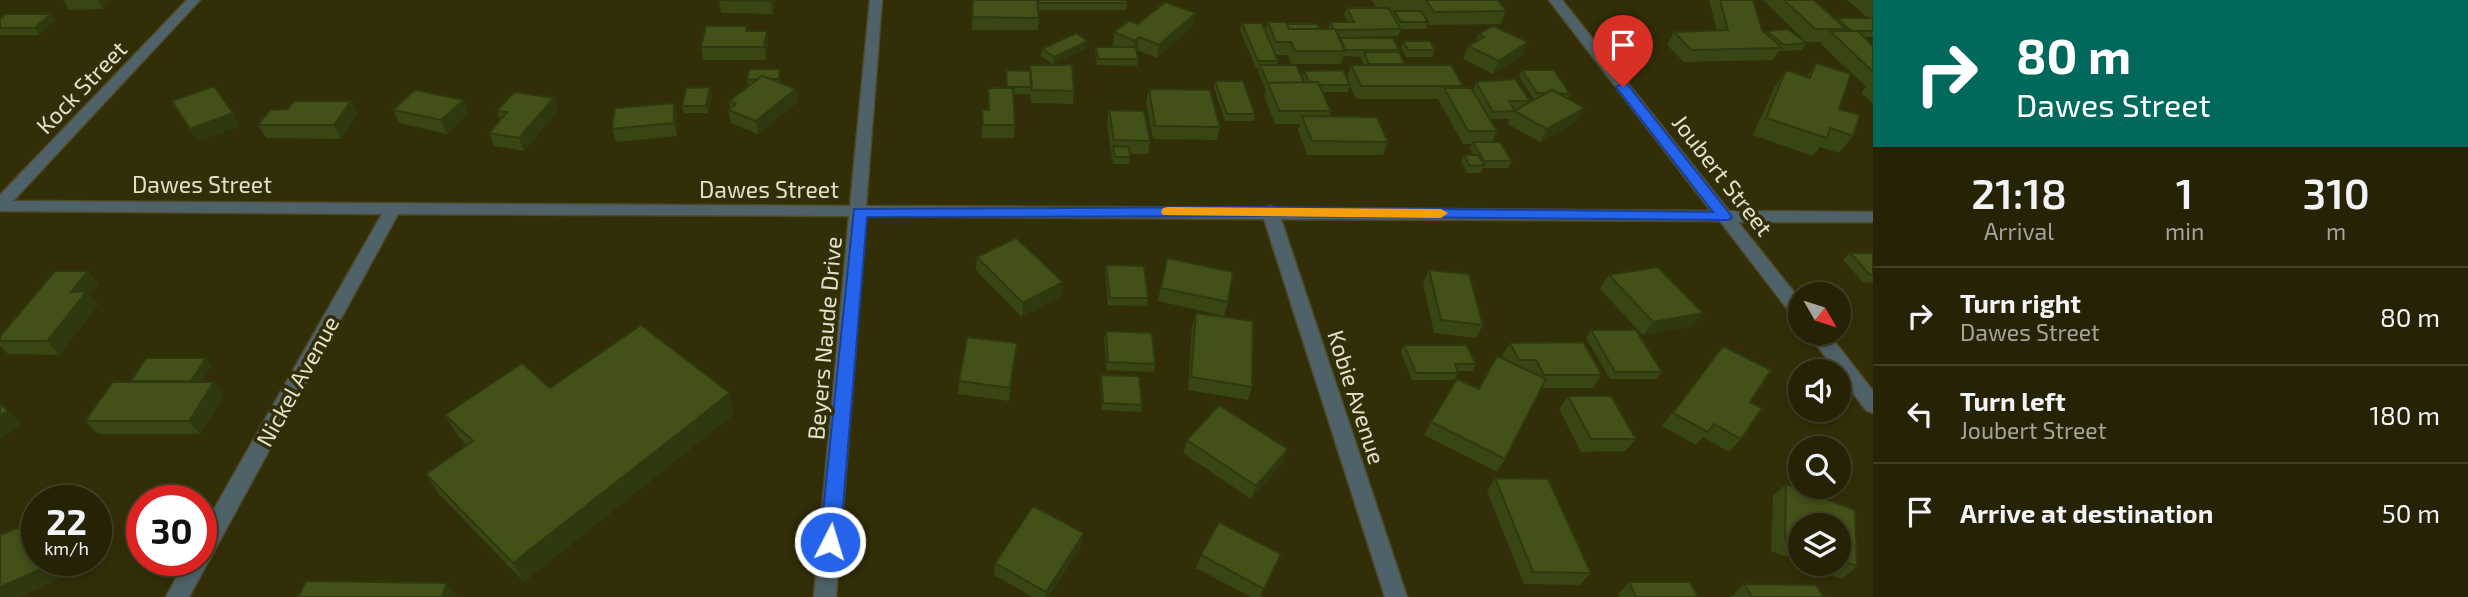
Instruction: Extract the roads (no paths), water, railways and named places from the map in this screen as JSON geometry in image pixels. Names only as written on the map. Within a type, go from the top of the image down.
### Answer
[{"type":"street","name":"Kock Street","points":[[0,205],[194,0]]},
{"type":"street","name":"Beyers Naude Drive","points":[[825,597],[860,212],[876,0]]},
{"type":"street","name":"Joubert Street","points":[[1555,0],[1788,298]]},
{"type":"street","name":"Dawes Street","points":[[0,205],[860,212],[1270,211],[1873,217]]},
{"type":"street","name":"Nickel Avenue","points":[[217,524],[393,209]]},
{"type":"street","name":"Kobie Avenue","points":[[1270,211],[1396,597]]},
{"type":"street","points":[[1826,345],[1873,405]]},
{"type":"street","points":[[177,597],[188,576]]}]
